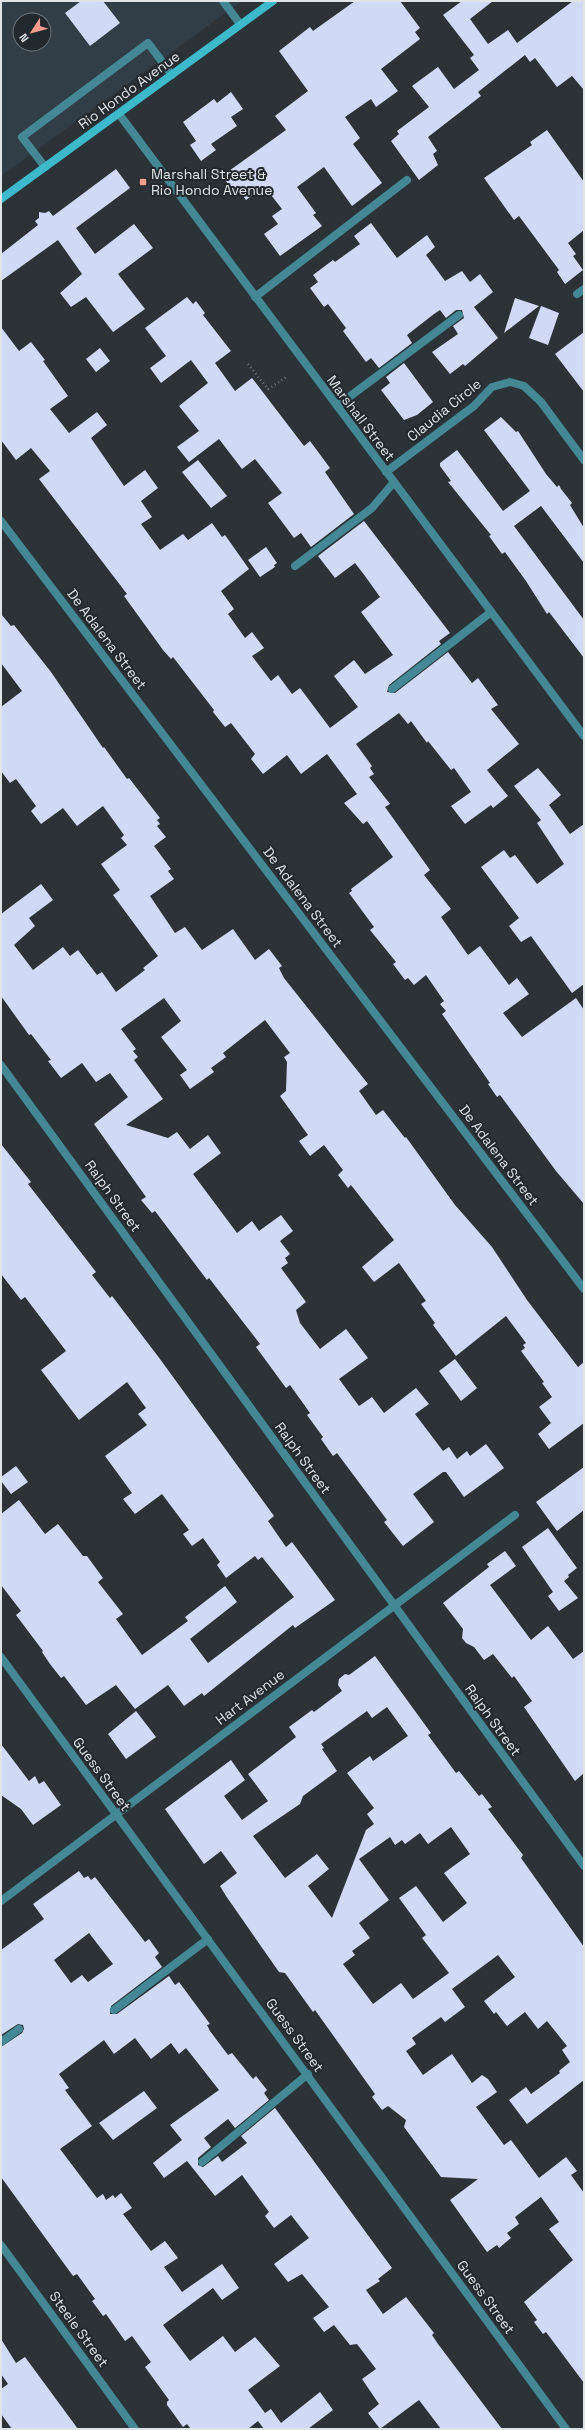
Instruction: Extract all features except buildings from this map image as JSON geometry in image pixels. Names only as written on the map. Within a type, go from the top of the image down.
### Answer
[{"type":"street","points":[[223,1],[240,24]]},
{"type":"street","name":"Rio Hondo Avenue","points":[[1,198],[273,1]]},
{"type":"street","points":[[45,167],[22,137],[148,43],[172,75]]},
{"type":"street","name":"Marshall Street","points":[[119,114],[584,736]]},
{"type":"street","points":[[255,297],[407,180]]},
{"type":"street","points":[[577,294],[584,289]]},
{"type":"street","points":[[337,406],[459,315]]},
{"type":"street","name":"Claudia Circle","points":[[386,472],[474,406],[492,387],[510,382],[524,386],[541,402],[584,460]]},
{"type":"street","points":[[295,566],[372,508],[394,482]]},
{"type":"street","name":"De Adalena Street","points":[[1,521],[584,1289]]},
{"type":"street","points":[[392,689],[491,612]]},
{"type":"street","name":"Ralph Street","points":[[1,1065],[584,1866]]},
{"type":"street","name":"Hart Avenue","points":[[1,1901],[515,1515]]},
{"type":"street","name":"Guess Street","points":[[1,1657],[115,1814],[308,2074],[566,2429]]},
{"type":"street","points":[[114,2010],[208,1939]]},
{"type":"street","points":[[1,2042],[18,2029]]},
{"type":"street","points":[[202,2162],[308,2074]]},
{"type":"street","name":"Steele Street","points":[[1,2245],[135,2429]]},
{"type":"path","points":[[248,364],[268,389],[288,376]]},
{"type":"shaded area","points":[[1,1],[242,1],[1,176]]},
{"type":"place","name":"Marshall Street & Rio Hondo Avenue","points":[[143,182]]}]
